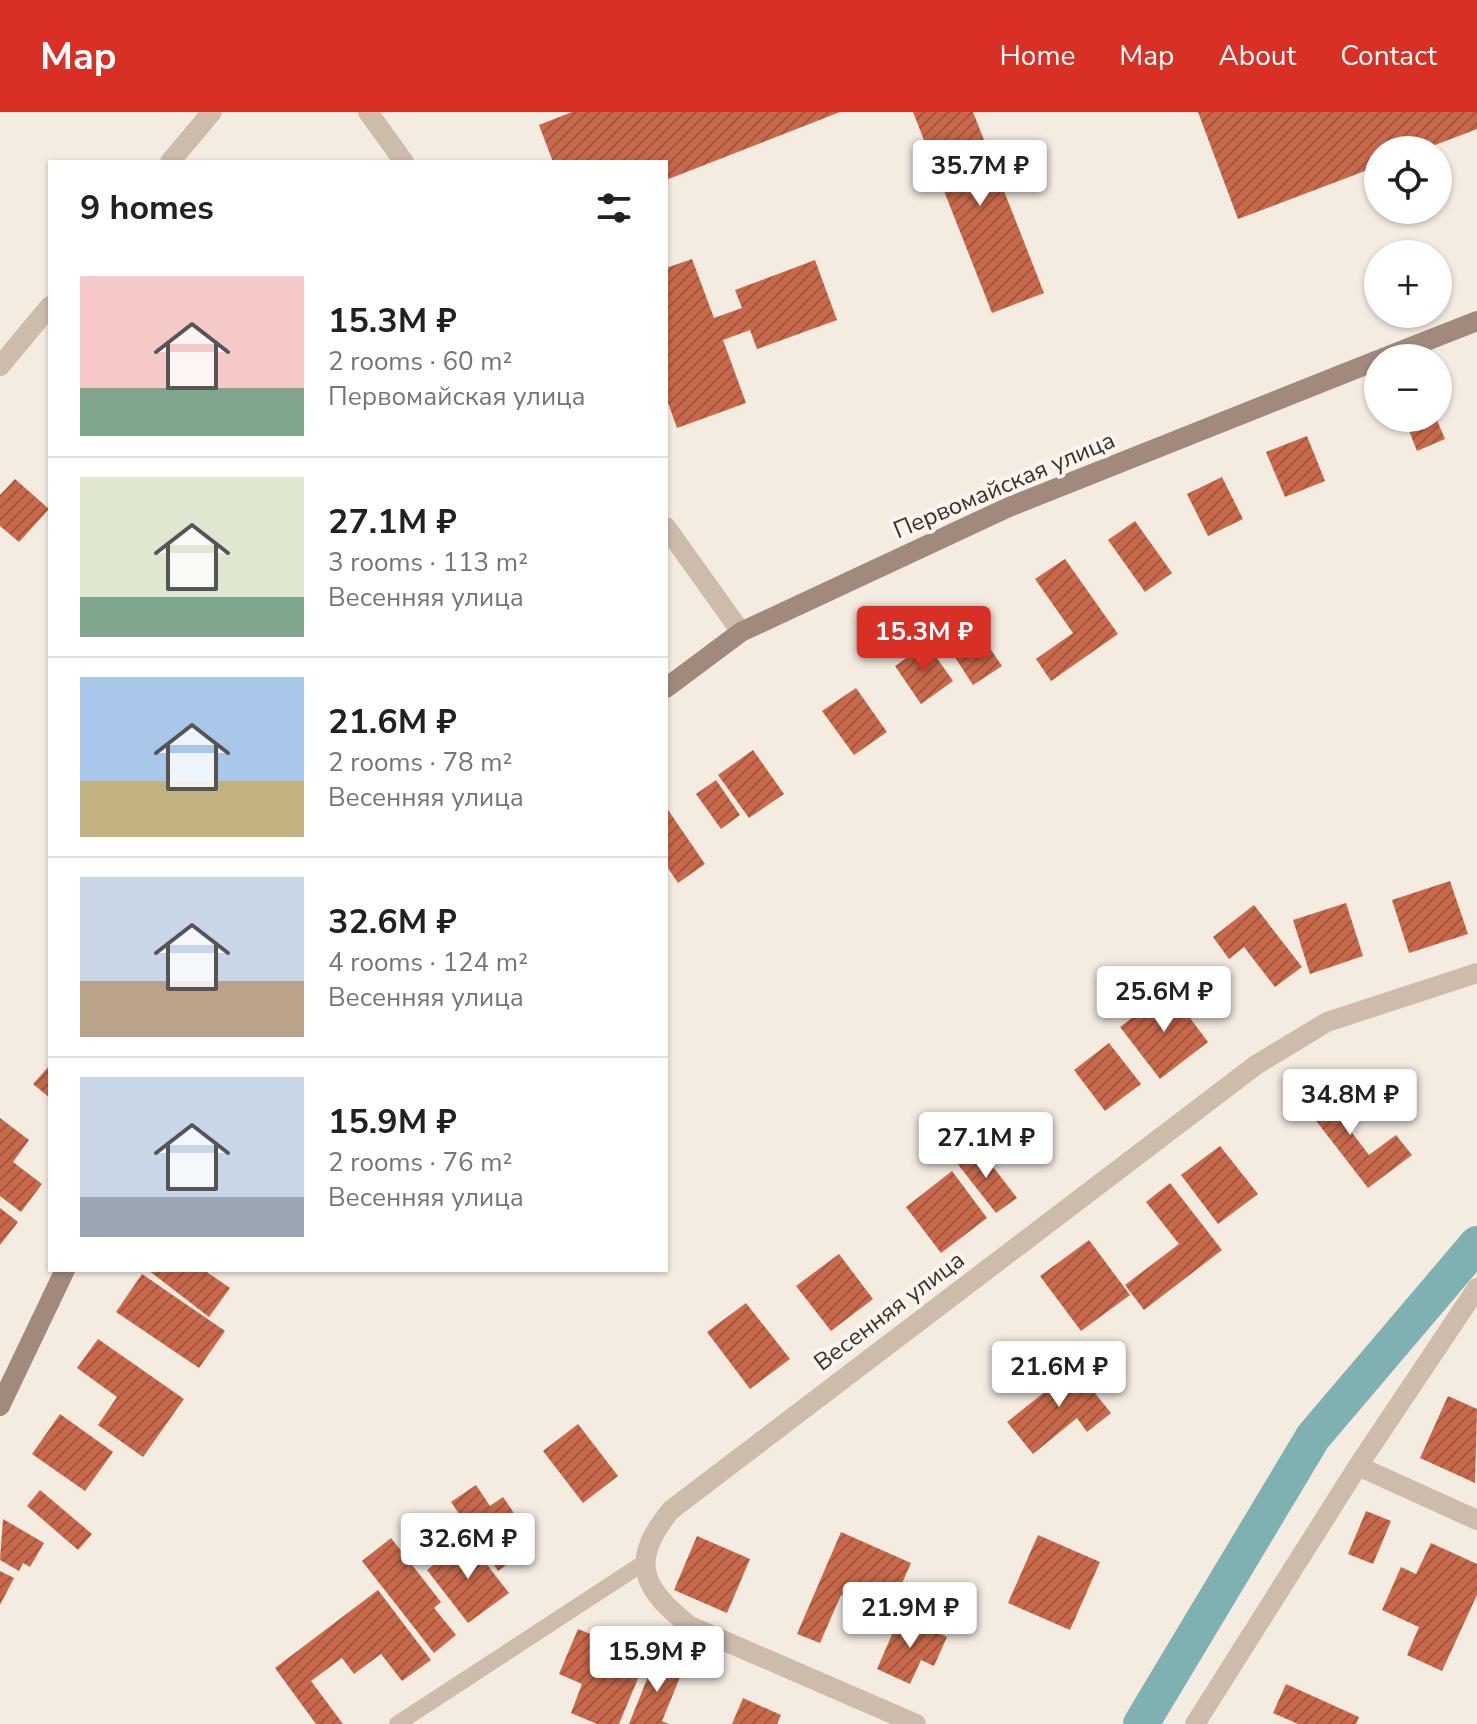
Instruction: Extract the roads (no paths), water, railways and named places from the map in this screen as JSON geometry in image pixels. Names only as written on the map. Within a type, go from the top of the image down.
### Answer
[{"type":"main road","name":"Первомайская улица","points":[[1418,344],[1477,321]]},
{"type":"main road","name":"Первомайская улица","points":[[668,687],[741,632],[1009,507],[1364,365]]},
{"type":"main road","points":[[0,1406],[64,1272]]},
{"type":"street","points":[[172,160],[212,112]]},
{"type":"street","points":[[368,112],[403,160]]},
{"type":"street","points":[[1,363],[48,308]]},
{"type":"street","points":[[668,530],[741,632]]},
{"type":"street","name":"Весенняя улица","points":[[645,1562],[651,1534],[671,1510],[1256,1065],[1327,1022],[1477,973]]},
{"type":"street","points":[[1195,1724],[1358,1466],[1477,1288]]},
{"type":"street","points":[[1358,1466],[1477,1520]]},
{"type":"street","points":[[645,1562],[649,1584],[664,1606],[690,1626],[916,1724]]},
{"type":"lane","points":[[397,1724],[645,1562]]},
{"type":"waterway","points":[[1141,1724],[1313,1437],[1477,1244]]}]
